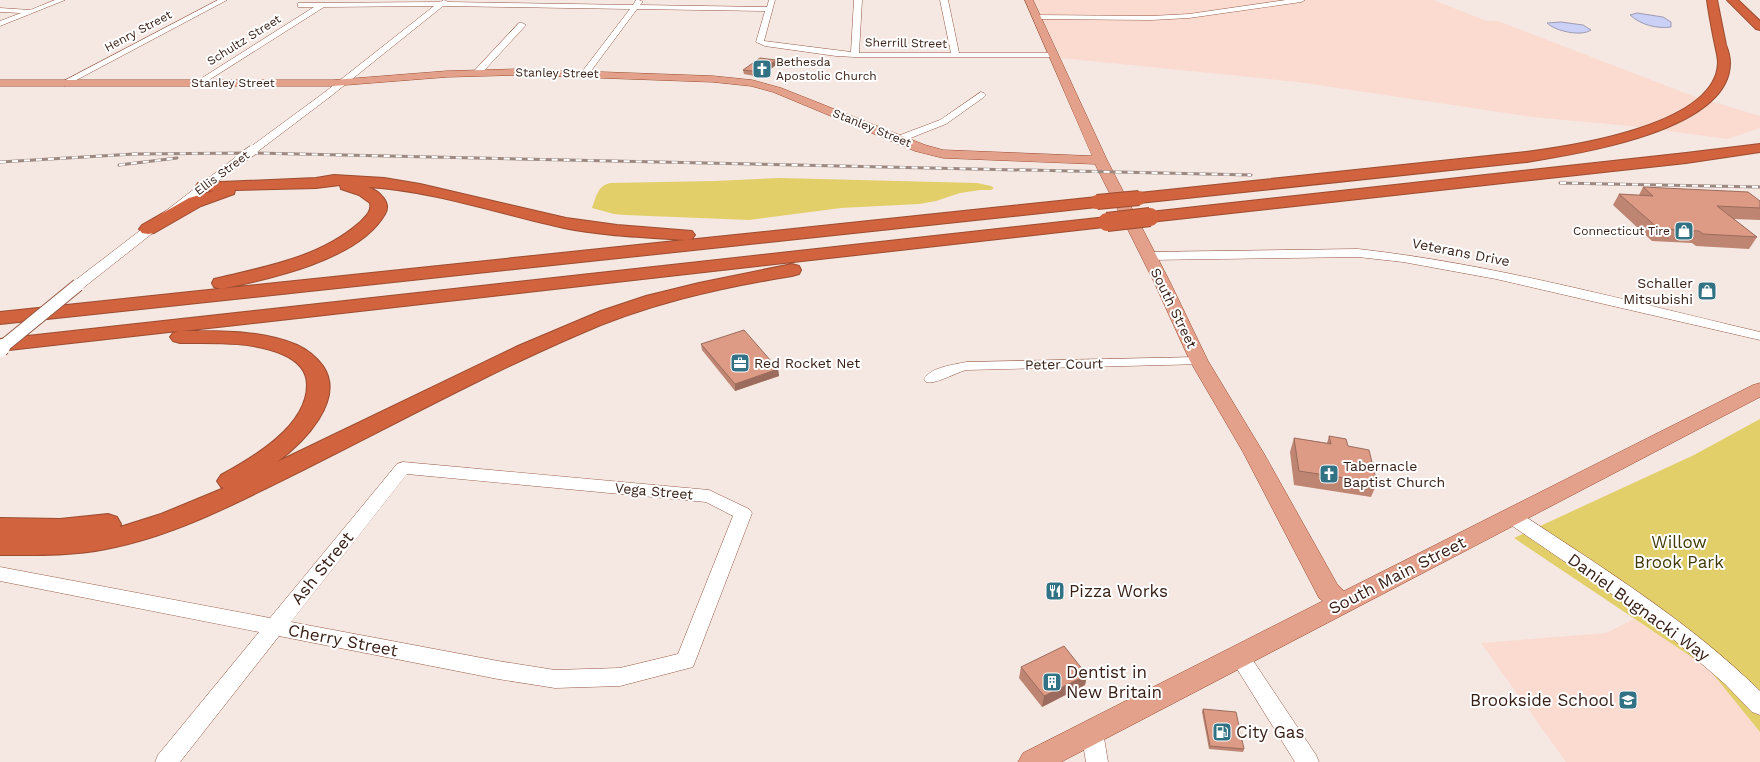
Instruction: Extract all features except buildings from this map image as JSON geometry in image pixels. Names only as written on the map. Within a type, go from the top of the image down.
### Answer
[{"type":"highway","points":[[0,318],[1531,156],[1576,149],[1628,137],[1651,129],[1696,107],[1711,95],[1722,80],[1724,68],[1712,0]]},
{"type":"highway","points":[[1732,0],[1760,27]]},
{"type":"highway","points":[[1747,0],[1760,13]]},
{"type":"highway","points":[[0,345],[1728,153],[1760,148]]},
{"type":"highway","points":[[204,186],[316,183],[342,180],[394,184],[549,220],[637,232],[702,235],[815,232]]},
{"type":"highway","points":[[0,312],[197,287],[270,271],[312,258],[341,244],[367,226],[377,213],[379,208],[377,202],[371,195],[363,191],[347,186],[316,183]]},
{"type":"highway","points":[[148,229],[180,210],[205,198],[232,190],[263,185]]},
{"type":"highway","points":[[0,545],[59,545],[80,543],[141,531],[182,518],[539,344],[588,323],[662,298],[745,278],[1002,238],[1037,229]]},
{"type":"highway","points":[[0,528],[60,529],[102,525],[148,515],[197,497],[246,472],[281,446],[307,418],[315,405],[319,390],[319,383],[314,368],[302,357],[285,348],[256,342],[219,338],[182,337],[47,340]]},
{"type":"main road","name":"South Street","points":[[1029,0],[1100,160],[1149,256],[1199,361],[1250,446],[1328,591],[1341,604]]},
{"type":"main road","name":"Stanley Street","points":[[0,83],[343,83],[477,73],[585,73],[713,78],[763,86],[784,92],[931,151],[954,155],[1100,160]]},
{"type":"main road","name":"South Main Street","points":[[1033,762],[1760,389]]},
{"type":"street","points":[[0,24],[60,0]]},
{"type":"street","name":"Henry Street","points":[[64,83],[223,0]]},
{"type":"street","points":[[585,73],[640,0]]},
{"type":"street","points":[[301,5],[443,2],[635,8],[769,9],[772,0]]},
{"type":"street","points":[[855,55],[858,0]]},
{"type":"street","points":[[944,0],[956,56]]},
{"type":"street","points":[[1036,16],[1150,18],[1189,16],[1301,0]]},
{"type":"street","name":"Ellis Street","points":[[0,349],[148,229],[343,83],[443,2]]},
{"type":"street","name":"Schultz Street","points":[[198,83],[323,5]]},
{"type":"street","name":"Sherrill Street","points":[[769,9],[760,42],[836,54],[855,55],[1054,55]]},
{"type":"street","points":[[0,10],[34,11]]},
{"type":"street","points":[[477,73],[522,25]]},
{"type":"street","points":[[899,139],[943,122],[980,95]]},
{"type":"street","name":"Veterans Drive","points":[[1149,256],[1358,253],[1403,258],[1488,273],[1760,336]]},
{"type":"street","name":"Peter Court","points":[[931,379],[951,369],[966,366],[1199,361]]},
{"type":"street","name":"Ash Street","points":[[166,762],[403,468]]},
{"type":"street","name":"Vega Street","points":[[403,468],[709,496],[743,513],[686,661]]},
{"type":"street","name":"Daniel Bugnacki Way","points":[[1511,516],[1598,574],[1668,624],[1742,686],[1760,705]]},
{"type":"street","name":"Cherry Street","points":[[0,574],[555,679],[620,677],[686,661]]},
{"type":"street","points":[[1239,656],[1308,762]]},
{"type":"street","points":[[1092,732],[1097,762]]},
{"type":"shaded area","points":[[1034,0],[1433,0],[1487,21],[1498,21],[1693,96],[1760,116],[1760,128],[1728,139],[1630,126],[1532,117],[1298,82],[1061,58]]},
{"type":"shaded area","name":"Brookside School","points":[[1634,619],[1708,668],[1760,732],[1760,762],[1566,762],[1481,643],[1606,633]]},
{"type":"green space","points":[[780,178],[977,183],[994,188],[991,190],[960,193],[936,201],[919,204],[841,208],[749,220],[625,215],[614,214],[592,208],[596,196],[602,187],[610,183]]},
{"type":"green space","name":"Willow Brook Park","points":[[1760,419],[1760,732],[1708,668],[1514,538],[1694,455]]},
{"type":"water","points":[[1637,13],[1663,17],[1671,22],[1671,27],[1649,26],[1644,24],[1630,15]]},
{"type":"water","points":[[1561,22],[1583,25],[1591,30],[1581,33],[1568,32],[1562,31],[1547,23]]},
{"type":"railway","points":[[0,162],[134,154],[249,153],[1251,175]]},
{"type":"railway","points":[[119,165],[177,158]]},
{"type":"railway","points":[[1560,183],[1760,187]]},
{"type":"place","name":"Bethesda Apostolic Church","points":[[762,69]]},
{"type":"place","name":"Connecticut Tire","points":[[1684,231]]},
{"type":"place","name":"Schaller Mitsubishi","points":[[1707,291]]},
{"type":"place","name":"Red Rocket Net","points":[[740,363]]},
{"type":"place","name":"Tabernacle Baptist Church","points":[[1329,474]]},
{"type":"place","name":"Pizza Works","points":[[1055,591]]},
{"type":"place","name":"Dentist in New Britain","points":[[1052,682]]},
{"type":"place","name":"Brookside School","points":[[1628,700]]},
{"type":"place","name":"City Gas","points":[[1222,732]]}]
